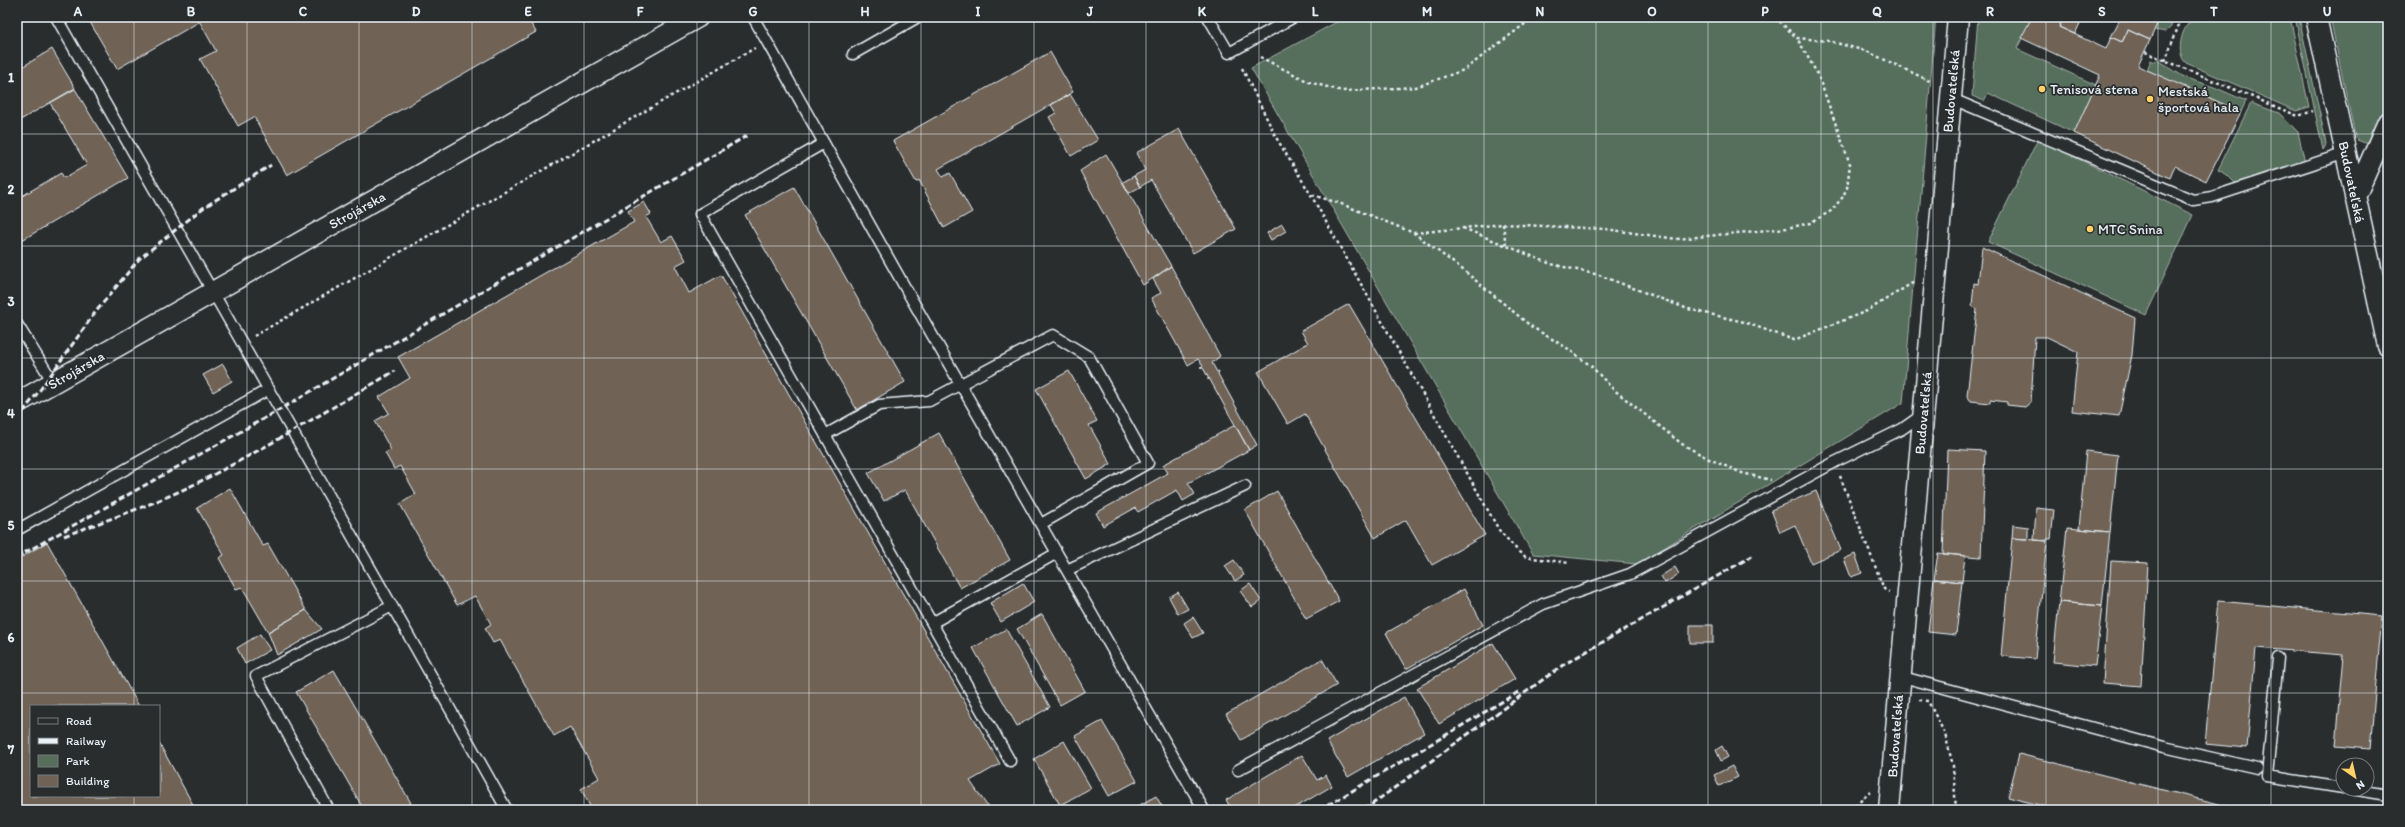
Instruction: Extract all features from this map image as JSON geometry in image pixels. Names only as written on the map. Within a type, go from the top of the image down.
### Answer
[{"type":"street","name":"Strojárska","points":[[17,403],[698,17]]},
{"type":"street","name":"Budovateľská","points":[[1889,810],[1899,676],[1958,17]]},
{"type":"street","name":"Budovateľská","points":[[2316,17],[2355,197],[2382,295],[2388,346]]},
{"type":"street","points":[[2355,197],[2388,122]]},
{"type":"lane","points":[[56,17],[212,292],[269,389],[294,437],[392,606],[507,810]]},
{"type":"lane","points":[[753,17],[1204,810]]},
{"type":"lane","points":[[853,54],[918,17]]},
{"type":"lane","points":[[1208,17],[1229,53],[1294,17]]},
{"type":"lane","points":[[1950,98],[2193,200],[2212,197],[2346,153]]},
{"type":"lane","points":[[824,143],[700,214],[1010,761]]},
{"type":"lane","points":[[17,324],[53,382]]},
{"type":"lane","points":[[825,435],[879,405],[930,401],[1053,335],[1089,356],[1148,462],[1041,524]]},
{"type":"lane","points":[[17,530],[269,389]]},
{"type":"lane","points":[[1238,770],[1543,604],[1630,574],[1835,462],[1902,429],[1922,415]]},
{"type":"lane","points":[[1067,570],[1245,486]]},
{"type":"lane","points":[[932,623],[1058,553]]},
{"type":"lane","points":[[330,810],[256,676],[392,606]]},
{"type":"lane","points":[[2278,658],[2267,776],[2335,787]]},
{"type":"lane","points":[[1899,676],[2164,747],[2257,768]]},
{"type":"lane","points":[[2375,793],[2388,795]]},
{"type":"path","points":[[1260,57],[1308,82],[1342,91],[1416,87],[1464,70],[1534,17]]},
{"type":"path","points":[[1414,233],[1503,224],[1605,229],[1677,239],[1788,228],[1810,223],[1830,211],[1848,188],[1850,164],[1818,75],[1797,38],[1775,17]]},
{"type":"path","points":[[2165,61],[2182,17]]},
{"type":"path","points":[[2180,22],[2189,17]]},
{"type":"path","points":[[1797,38],[1829,41],[1866,51],[1932,82]]},
{"type":"path","points":[[242,342],[767,41]]},
{"type":"path","points":[[2145,52],[2298,116],[2313,111]]},
{"type":"path","points":[[1242,68],[1277,139],[1311,195],[1499,530],[1526,558],[1569,563]]},
{"type":"path","points":[[1311,195],[1339,203],[1414,233],[1463,270],[1532,327],[1567,348],[1591,366],[1613,388],[1682,444],[1709,459],[1742,473],[1795,485]]},
{"type":"path","points":[[1503,224],[1506,246]]},
{"type":"path","points":[[1463,228],[1551,264],[1599,275],[1688,309],[1744,322],[1794,340],[1867,311],[1914,282]]},
{"type":"path","points":[[1835,462],[1884,589]]},
{"type":"path","points":[[1914,699],[1928,701],[1945,734],[1953,766],[1956,810]]},
{"type":"path","points":[[1851,810],[1872,790]]},
{"type":"green space","points":[[1346,17],[1936,17],[1903,403],[1637,564],[1533,554],[1251,68]]},
{"type":"green space","name":"Tenisová stena","points":[[1978,17],[2032,17],[2017,49],[2096,85],[2074,133],[1988,93],[1984,101],[1972,96]]},
{"type":"green space","points":[[2160,17],[2173,17],[2171,27],[2166,32],[2154,30]]},
{"type":"green space","points":[[2199,17],[2290,17],[2309,107],[2296,111],[2186,63],[2183,60],[2180,50],[2182,35],[2188,24]]},
{"type":"green space","points":[[2295,17],[2299,17],[2324,133],[2326,145],[2323,150]]},
{"type":"green space","points":[[2330,17],[2388,17],[2388,104],[2376,133],[2365,143],[2357,140],[2355,136]]},
{"type":"green space","points":[[2151,60],[2155,62],[2157,60],[2186,78],[2214,87],[2246,101],[2241,112],[2147,70]]},
{"type":"green space","points":[[2251,103],[2279,113],[2298,132],[2305,163],[2238,186],[2226,174],[2218,170]]},
{"type":"green space","name":"MTC Snina","points":[[2038,139],[2193,215],[2146,315],[1988,242]]},
{"type":"building","points":[[87,17],[197,17],[199,22],[117,69]]},
{"type":"building","points":[[197,17],[527,17],[536,32],[287,175],[254,117],[238,126],[200,59],[216,51]]},
{"type":"building","name":"Mestská športová hala","points":[[2032,17],[2064,17],[2059,27],[2106,49],[2111,37],[2122,42],[2128,30],[2150,40],[2138,66],[2241,112],[2206,181],[2175,166],[2170,178],[2074,133],[2100,75],[2021,38]]},
{"type":"building","points":[[2064,17],[2083,17],[2075,34],[2059,27]]},
{"type":"building","points":[[2121,17],[2160,17],[2150,40],[2128,30],[2122,42],[2111,37]]},
{"type":"building","points":[[52,49],[75,88],[17,122],[17,70]]},
{"type":"building","points":[[1050,52],[1073,92],[938,169],[943,177],[950,173],[972,212],[944,228],[919,180],[916,182],[893,141]]},
{"type":"building","points":[[75,89],[128,178],[17,243],[17,199],[61,173],[64,178],[87,165],[50,103]]},
{"type":"building","points":[[1070,94],[1098,140],[1071,156],[1049,117],[1056,113],[1051,105]]},
{"type":"building","points":[[1179,129],[1236,229],[1193,253],[1151,180],[1140,187],[1134,176],[1145,170],[1136,153]]},
{"type":"building","points":[[1106,154],[1171,266],[1143,285],[1080,171]]},
{"type":"building","points":[[1134,176],[1140,187],[1129,193],[1123,182]]},
{"type":"building","points":[[794,187],[905,382],[857,410],[745,215]]},
{"type":"building","points":[[644,202],[651,214],[646,217],[661,242],[672,236],[686,260],[675,266],[689,293],[721,275],[1000,764],[970,781],[990,810],[592,810],[581,789],[599,778],[570,727],[554,736],[500,640],[493,643],[485,628],[491,624],[475,596],[457,605],[400,504],[416,494],[400,466],[394,469],[385,453],[391,450],[375,421],[389,413],[379,397],[410,378],[398,357],[634,222],[628,211]]},
{"type":"building","points":[[1282,224],[1286,231],[1271,240],[1267,233]]},
{"type":"building","points":[[1982,247],[2135,318],[2132,355],[2119,416],[2072,411],[2078,352],[2047,337],[2035,337],[2031,402],[2025,407],[2007,405],[2007,402],[1990,400],[1990,403],[1971,401],[1967,396],[1977,309],[1972,306],[1974,283],[1978,284]]},
{"type":"building","points":[[1171,266],[1220,356],[1212,363],[1217,372],[1219,371],[1218,374],[1257,445],[1249,450],[1209,378],[1208,380],[1203,368],[1200,367],[1203,366],[1198,359],[1188,365],[1151,298],[1161,293],[1153,279]]},
{"type":"building","points":[[1349,304],[1485,535],[1432,565],[1406,520],[1375,538],[1305,414],[1288,424],[1258,372],[1308,343],[1301,331]]},
{"type":"building","points":[[223,364],[232,381],[213,392],[203,375]]},
{"type":"building","points":[[1069,371],[1097,421],[1089,425],[1111,464],[1086,479],[1036,389]]},
{"type":"building","points":[[1235,425],[1249,450],[1188,483],[1195,494],[1183,501],[1177,490],[1138,512],[1135,508],[1103,526],[1096,513],[1168,473],[1163,465]]},
{"type":"building","points":[[939,433],[1010,560],[960,588],[905,490],[884,501],[868,473]]},
{"type":"building","points":[[1947,449],[1985,451],[1981,557],[1943,554]]},
{"type":"building","points":[[2086,451],[2118,455],[2110,532],[2079,529]]},
{"type":"building","points":[[230,488],[263,546],[268,544],[306,610],[268,632],[242,587],[236,589],[219,558],[224,555],[197,508]]},
{"type":"building","points":[[1277,491],[1339,601],[1306,619],[1245,510]]},
{"type":"building","points":[[1816,491],[1841,550],[1811,563],[1795,525],[1780,532],[1771,510]]},
{"type":"building","points":[[2036,508],[2054,510],[2051,539],[2047,539],[2047,541],[2034,540]]},
{"type":"building","points":[[2013,525],[2028,527],[2028,539],[2012,538]]},
{"type":"building","points":[[2067,528],[2110,532],[2102,606],[2059,602]]},
{"type":"building","points":[[2012,538],[2047,541],[2035,659],[2001,656]]},
{"type":"building","points":[[47,542],[138,705],[30,705],[30,797],[160,797],[160,745],[196,810],[17,810],[17,560]]},
{"type":"building","points":[[1938,553],[1965,556],[1962,582],[1934,579]]},
{"type":"building","points":[[1855,554],[1862,573],[1851,577],[1844,559]]},
{"type":"building","points":[[1234,560],[1244,575],[1235,581],[1225,566]]},
{"type":"building","points":[[2111,561],[2148,563],[2141,686],[2103,683]]},
{"type":"building","points":[[1675,567],[1679,574],[1665,583],[1661,576]]},
{"type":"building","points":[[1934,579],[1962,582],[1956,635],[1928,632]]},
{"type":"building","points":[[1023,583],[1034,602],[1001,622],[990,603]]},
{"type":"building","points":[[1250,584],[1261,601],[1252,607],[1240,591]]},
{"type":"building","points":[[1464,589],[1483,625],[1406,669],[1386,633]]},
{"type":"building","points":[[1178,592],[1188,609],[1178,614],[1169,597]]},
{"type":"building","points":[[2218,601],[2382,616],[2370,749],[2336,746],[2344,655],[2256,648],[2247,748],[2205,744]]},
{"type":"building","points":[[2059,602],[2102,606],[2095,666],[2053,662]]},
{"type":"building","points":[[306,610],[322,629],[277,655],[268,632]]},
{"type":"building","points":[[1042,614],[1085,691],[1060,705],[1017,629]]},
{"type":"building","points":[[1193,617],[1203,633],[1193,638],[1184,623]]},
{"type":"building","points":[[1690,625],[1713,625],[1713,643],[1690,643]]},
{"type":"building","points":[[1006,629],[1050,707],[1017,726],[973,648]]},
{"type":"building","points":[[260,634],[270,650],[245,664],[237,648]]},
{"type":"building","points":[[1493,643],[1515,679],[1439,724],[1417,688]]},
{"type":"building","points":[[1322,659],[1337,685],[1241,740],[1226,714]]},
{"type":"building","points":[[334,670],[411,803],[399,810],[364,810],[296,692]]},
{"type":"building","points":[[1404,697],[1424,733],[1348,777],[1327,741]]},
{"type":"building","points":[[1102,721],[1137,781],[1109,796],[1075,736]]},
{"type":"building","points":[[1064,741],[1091,788],[1060,805],[1034,759]]},
{"type":"building","points":[[1722,746],[1728,757],[1721,761],[1716,750]]},
{"type":"building","points":[[2019,754],[2243,810],[2059,810],[2008,797]]},
{"type":"building","points":[[1302,755],[1317,780],[1326,775],[1332,786],[1291,810],[1232,810],[1226,800]]},
{"type":"building","points":[[1732,766],[1738,777],[1719,786],[1714,775]]},
{"type":"building","points":[[1156,796],[1164,810],[1131,810]]},
{"type":"railway","points":[[17,557],[279,410],[748,135]]},
{"type":"railway","points":[[17,419],[40,390],[94,314],[139,259],[203,208],[271,165]]},
{"type":"railway","points":[[64,536],[148,505],[181,491],[272,443],[395,371]]},
{"type":"railway","points":[[1364,810],[1563,665],[1754,555]]},
{"type":"railway","points":[[1320,810],[1520,691]]},
{"type":"place","name":"Tenisová stena","points":[[2042,89]]},
{"type":"place","name":"Mestská športová hala","points":[[2150,99]]},
{"type":"place","name":"MTC Snina","points":[[2090,229]]}]
